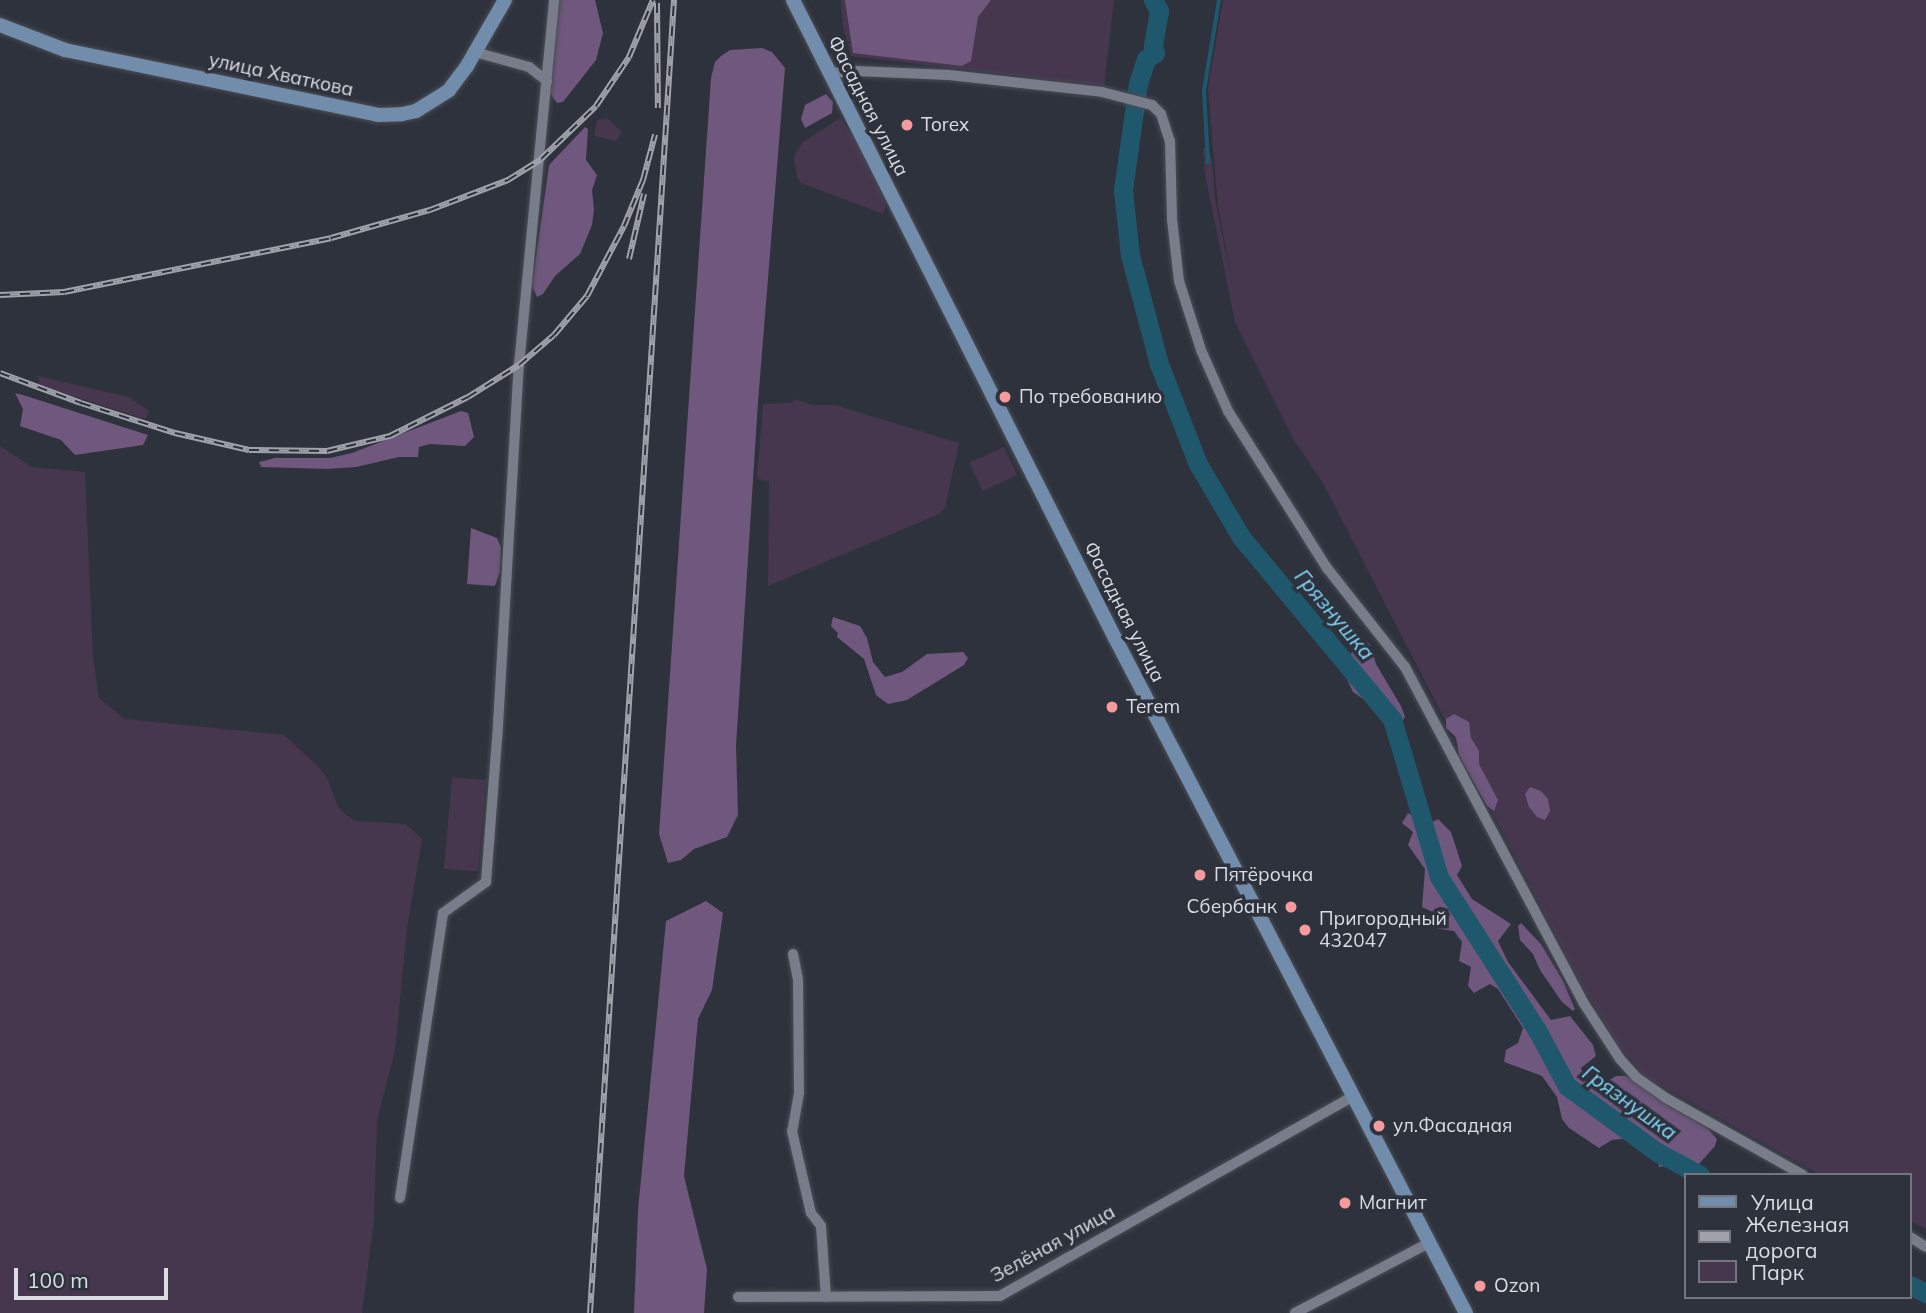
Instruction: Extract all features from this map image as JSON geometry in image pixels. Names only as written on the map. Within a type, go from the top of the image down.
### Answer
[{"type":"main road","name":"улица Хваткова","points":[[0,25],[65,50],[378,115],[416,111],[440,98],[457,80],[505,0]]},
{"type":"main road","name":"Фасадная улица","points":[[793,0],[1352,1097],[1466,1313]]},
{"type":"street","points":[[400,1198],[443,913],[486,881],[519,365],[554,0]]},
{"type":"street","points":[[475,52],[529,67],[547,81]]},
{"type":"street","points":[[830,73],[856,71],[948,75],[1102,92],[1152,104],[1161,114],[1170,141],[1172,219],[1179,281],[1201,350],[1228,411],[1327,568],[1405,667],[1584,1002],[1620,1059],[1636,1077],[1665,1098],[1799,1173]]},
{"type":"street","points":[[793,954],[798,979],[799,1093],[792,1131],[808,1203],[821,1226],[825,1297]]},
{"type":"street","name":"Зелёная улица","points":[[738,1297],[1000,1296],[1352,1097]]},
{"type":"street","points":[[1295,1313],[1429,1243]]},
{"type":"green space","points":[[841,0],[1114,0],[1104,86],[851,56],[843,28]]},
{"type":"green space","points":[[1223,0],[1926,0],[1926,1229],[1912,1222],[1912,1173],[1817,1173],[1646,1077],[1619,1046],[1581,984],[1324,485],[1294,440],[1235,322],[1205,174],[1203,148],[1208,149],[1212,159],[1215,199],[1234,293],[1218,206],[1208,88]]},
{"type":"green space","points":[[607,118],[622,132],[616,141],[594,136],[597,120]]},
{"type":"green space","points":[[840,118],[855,140],[886,204],[883,214],[801,183],[797,177],[794,156],[802,143]]},
{"type":"green space","points":[[38,376],[129,397],[149,411],[147,417],[144,419],[39,385]]},
{"type":"green space","points":[[794,399],[812,405],[835,405],[959,443],[945,508],[939,514],[768,586],[769,481],[757,479],[763,404],[792,403]]},
{"type":"green space","points":[[0,446],[32,467],[85,472],[93,658],[99,698],[125,719],[284,735],[319,767],[327,778],[338,807],[346,815],[357,821],[406,824],[422,839],[407,928],[395,1050],[377,1121],[374,1220],[362,1313],[0,1313]]},
{"type":"green space","points":[[1004,447],[1017,475],[983,491],[970,463]]},
{"type":"green space","points":[[452,777],[486,780],[478,872],[444,869]]},
{"type":"shaded area","points":[[559,0],[595,0],[603,33],[596,60],[563,102],[557,103],[549,92]]},
{"type":"shaded area","points":[[845,0],[991,0],[978,17],[971,61],[962,66],[853,53]]},
{"type":"shaded area","points":[[762,48],[772,52],[785,68],[758,402],[736,746],[738,815],[727,837],[694,849],[681,860],[668,863],[659,834],[711,78],[715,62],[730,50]]},
{"type":"shaded area","points":[[826,94],[833,102],[832,113],[805,128],[801,119],[805,105]]},
{"type":"shaded area","points":[[585,127],[588,129],[586,160],[597,175],[592,190],[592,225],[580,254],[555,276],[543,294],[537,297],[532,286],[549,165]]},
{"type":"shaded area","points":[[15,393],[148,435],[143,445],[75,455],[61,440],[20,426],[23,409]]},
{"type":"shaded area","points":[[461,411],[468,413],[474,437],[465,446],[430,444],[419,447],[418,457],[399,457],[356,467],[261,467],[259,462],[275,458],[330,458],[352,453]]},
{"type":"shaded area","points":[[471,528],[497,538],[501,547],[500,571],[495,586],[467,584]]},
{"type":"shaded area","points":[[833,617],[860,626],[867,638],[873,662],[885,677],[902,672],[927,654],[963,652],[968,658],[964,665],[907,700],[888,704],[876,695],[864,659],[837,637],[838,633],[831,626]]},
{"type":"shaded area","points":[[1362,639],[1370,644],[1376,664],[1401,706],[1405,717],[1400,724],[1353,692],[1344,673],[1344,663]]},
{"type":"shaded area","points":[[1454,714],[1469,722],[1471,738],[1479,751],[1479,764],[1498,800],[1494,811],[1487,806],[1459,756],[1456,737],[1446,728],[1446,719]]},
{"type":"shaded area","points":[[1530,787],[1541,791],[1548,799],[1550,811],[1545,820],[1537,817],[1529,807],[1525,794]]},
{"type":"shaded area","points":[[1408,813],[1427,825],[1438,819],[1451,832],[1462,866],[1457,875],[1472,899],[1511,924],[1498,941],[1508,962],[1551,1020],[1570,1016],[1593,1045],[1596,1056],[1581,1068],[1585,1081],[1599,1087],[1616,1076],[1626,1076],[1665,1104],[1706,1127],[1717,1139],[1715,1146],[1698,1165],[1708,1173],[1685,1173],[1684,1178],[1679,1171],[1668,1166],[1659,1167],[1656,1154],[1629,1138],[1612,1140],[1599,1148],[1569,1128],[1562,1119],[1557,1097],[1542,1076],[1504,1062],[1506,1050],[1518,1043],[1523,1028],[1498,989],[1490,984],[1474,993],[1468,986],[1471,967],[1459,961],[1462,942],[1454,931],[1432,928],[1439,915],[1422,907],[1425,869],[1408,845],[1413,832],[1402,823]]},
{"type":"shaded area","points":[[706,901],[723,913],[712,990],[698,1019],[684,1176],[707,1269],[704,1313],[634,1313],[638,1210],[666,921]]},
{"type":"shaded area","points":[[1521,923],[1541,944],[1563,981],[1575,1009],[1573,1011],[1562,1002],[1540,970],[1533,954],[1520,940],[1518,926]]},
{"type":"waterway","name":"Грязнушка","points":[[1153,0],[1159,11],[1153,45],[1155,53],[1146,59],[1138,83],[1123,190],[1130,255],[1159,364],[1198,464],[1241,537],[1392,719],[1439,877],[1537,1030],[1567,1086],[1657,1152],[1696,1173]]},
{"type":"waterway","points":[[1208,163],[1204,91],[1219,0]]},
{"type":"waterway","name":"Грязнушка","points":[[1912,1286],[1926,1293]]},
{"type":"railway","points":[[0,295],[64,292],[331,238],[430,210],[508,180],[541,159],[596,106],[629,57],[653,0]]},
{"type":"railway","points":[[590,1313],[674,0]]},
{"type":"railway","points":[[657,3],[658,108]]},
{"type":"railway","points":[[0,373],[81,403],[175,433],[249,450],[327,451],[390,436],[468,397],[519,365],[554,335],[587,296],[624,226],[643,180],[655,135]]},
{"type":"railway","points":[[629,259],[644,194]]},
{"type":"place","name":"Torex","points":[[907,125]]},
{"type":"place","name":"По требованию","points":[[1005,397]]},
{"type":"place","name":"Terem","points":[[1112,707]]},
{"type":"place","name":"Пятёрочка","points":[[1200,875]]},
{"type":"place","name":"Сбербанк","points":[[1291,907]]},
{"type":"place","name":"Пригородный 432047","points":[[1305,930]]},
{"type":"place","name":"ул.Фасадная","points":[[1379,1126]]},
{"type":"place","name":"Магнит","points":[[1345,1203]]},
{"type":"place","name":"Ozon","points":[[1480,1286]]}]
